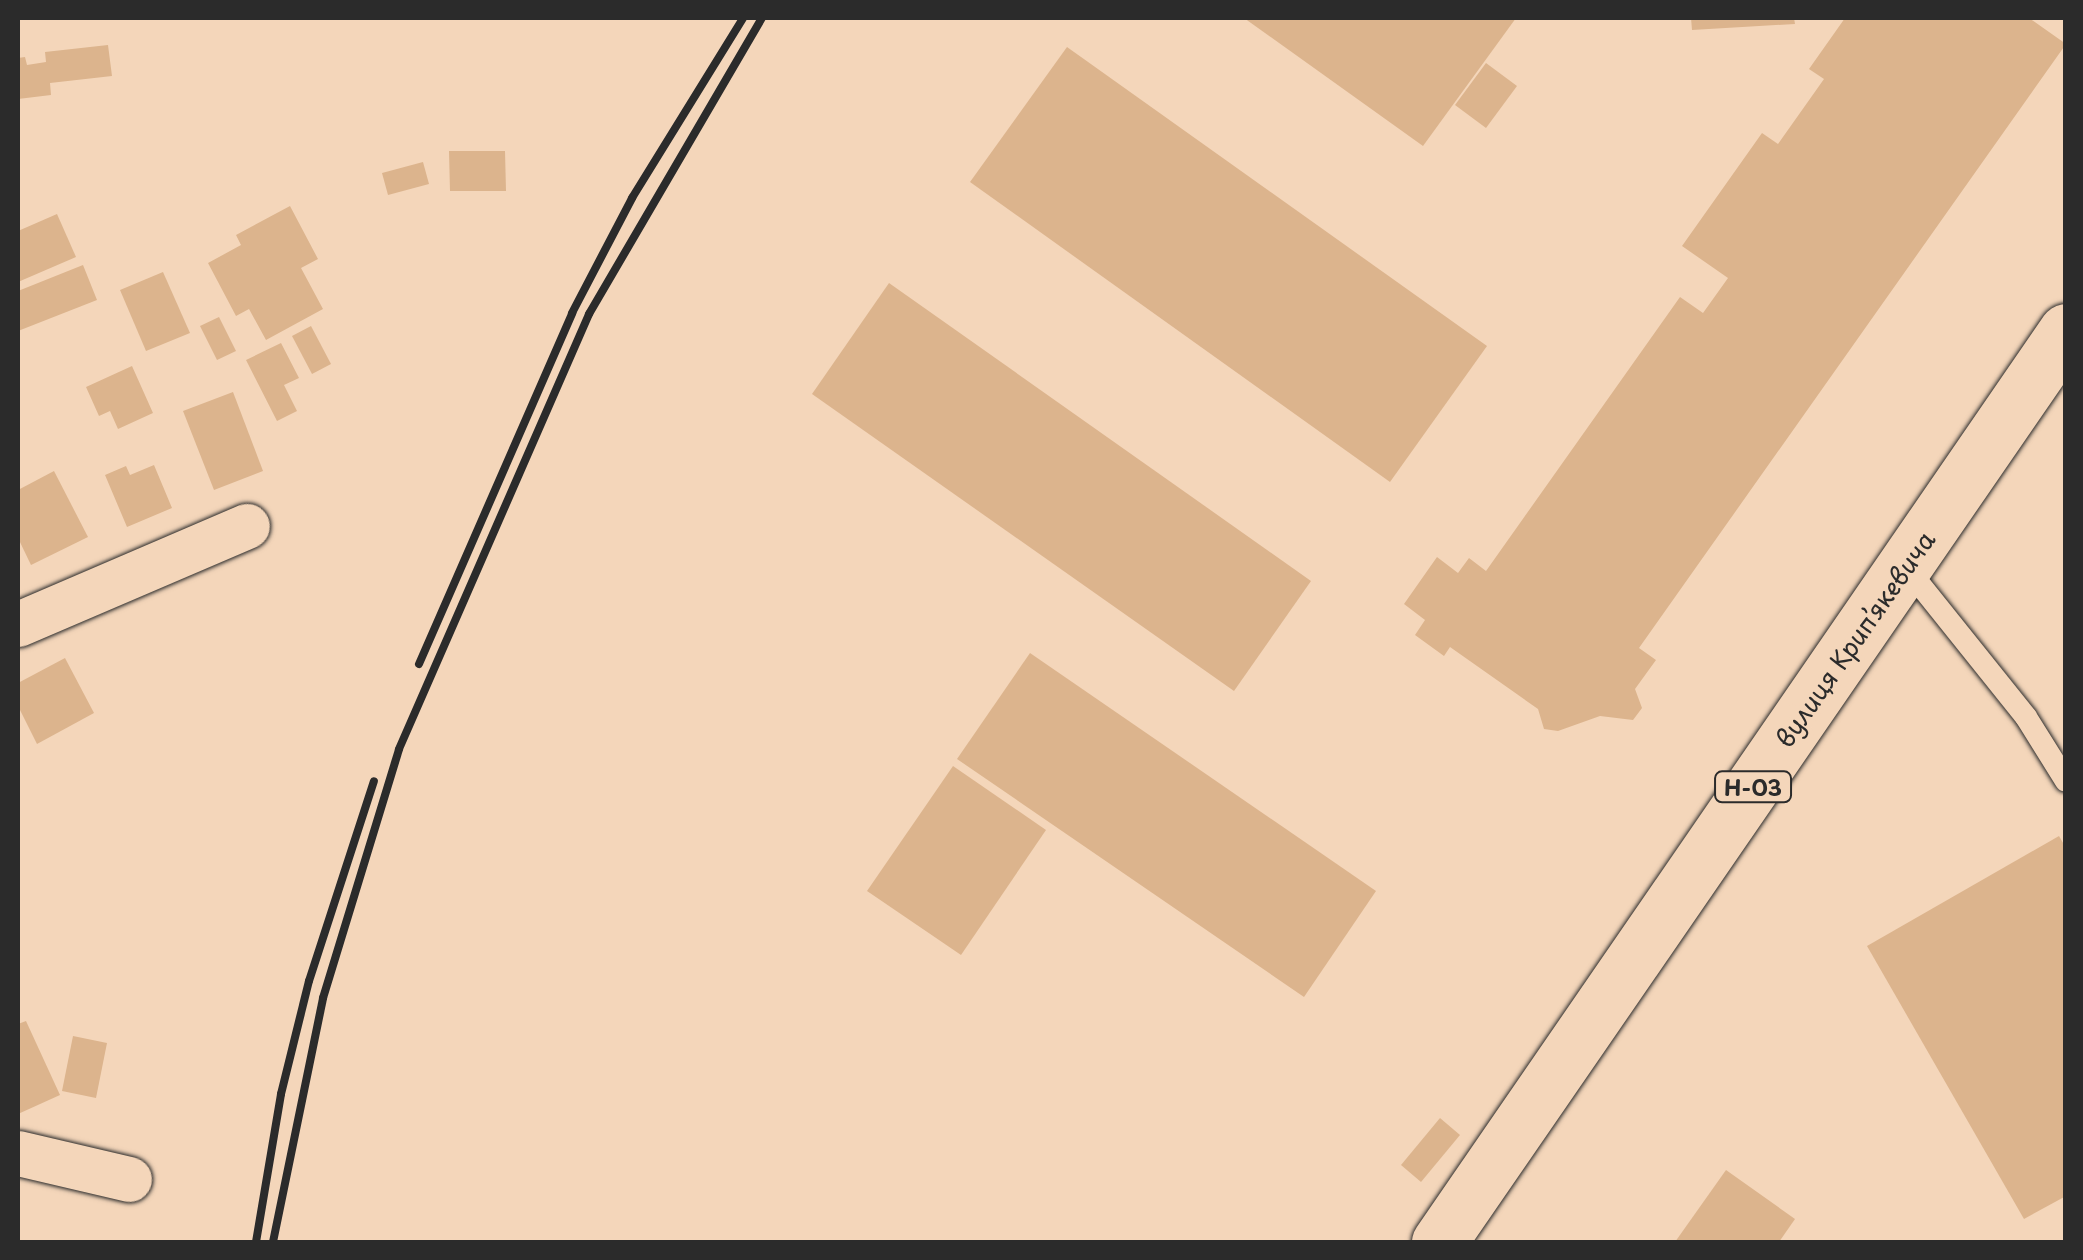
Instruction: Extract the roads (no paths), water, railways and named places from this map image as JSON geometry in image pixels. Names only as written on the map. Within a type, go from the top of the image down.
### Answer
[{"type":"main road","name":"вулиця Крипʼякевича","points":[[1439,1242],[2066,331]]},
{"type":"street","points":[[18,624],[247,526]]},
{"type":"street","points":[[18,1153],[129,1179]]},
{"type":"lane","points":[[1905,566],[2026,717],[2066,781]]},
{"type":"railway","points":[[419,664],[572,313],[632,198],[743,18]]},
{"type":"railway","points":[[273,1242],[323,998],[399,749],[589,314],[762,18]]},
{"type":"railway","points":[[256,1242],[281,1094],[309,981],[374,781]]}]
